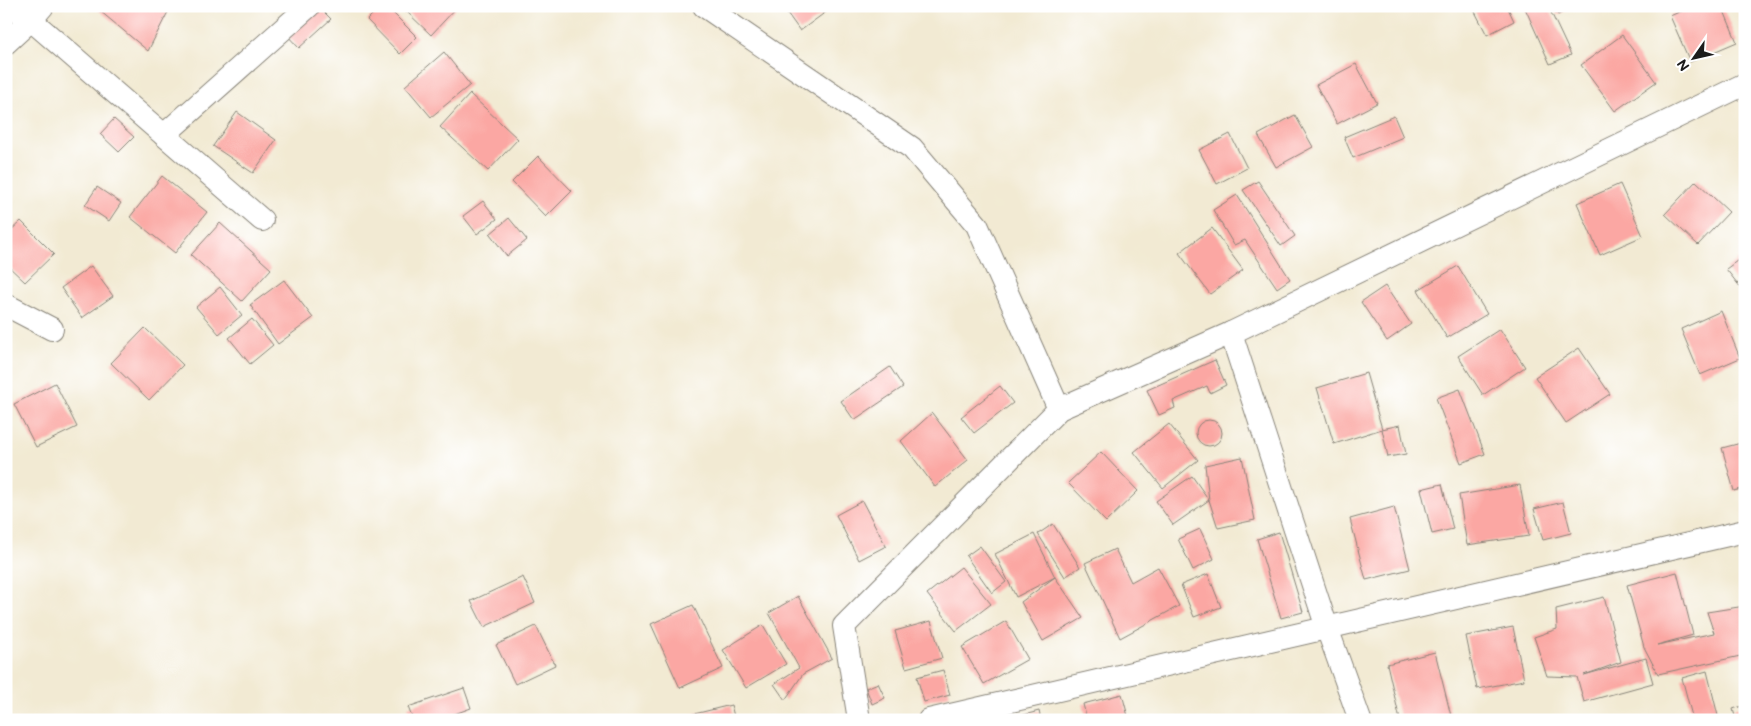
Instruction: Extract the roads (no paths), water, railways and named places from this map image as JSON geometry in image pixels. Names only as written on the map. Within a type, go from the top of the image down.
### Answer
[{"type":"street","points":[[8,6],[37,13],[164,135],[262,220]]},
{"type":"street","points":[[164,135],[309,6]]},
{"type":"street","points":[[704,6],[912,148],[977,225],[1059,408]]},
{"type":"street","points":[[6,43],[37,13]]},
{"type":"street","points":[[859,720],[844,626],[1059,408],[1231,333],[1745,84]]},
{"type":"street","points":[[6,305],[52,329]]},
{"type":"street","points":[[1231,333],[1360,720]]},
{"type":"street","points":[[929,720],[1745,531]]}]
